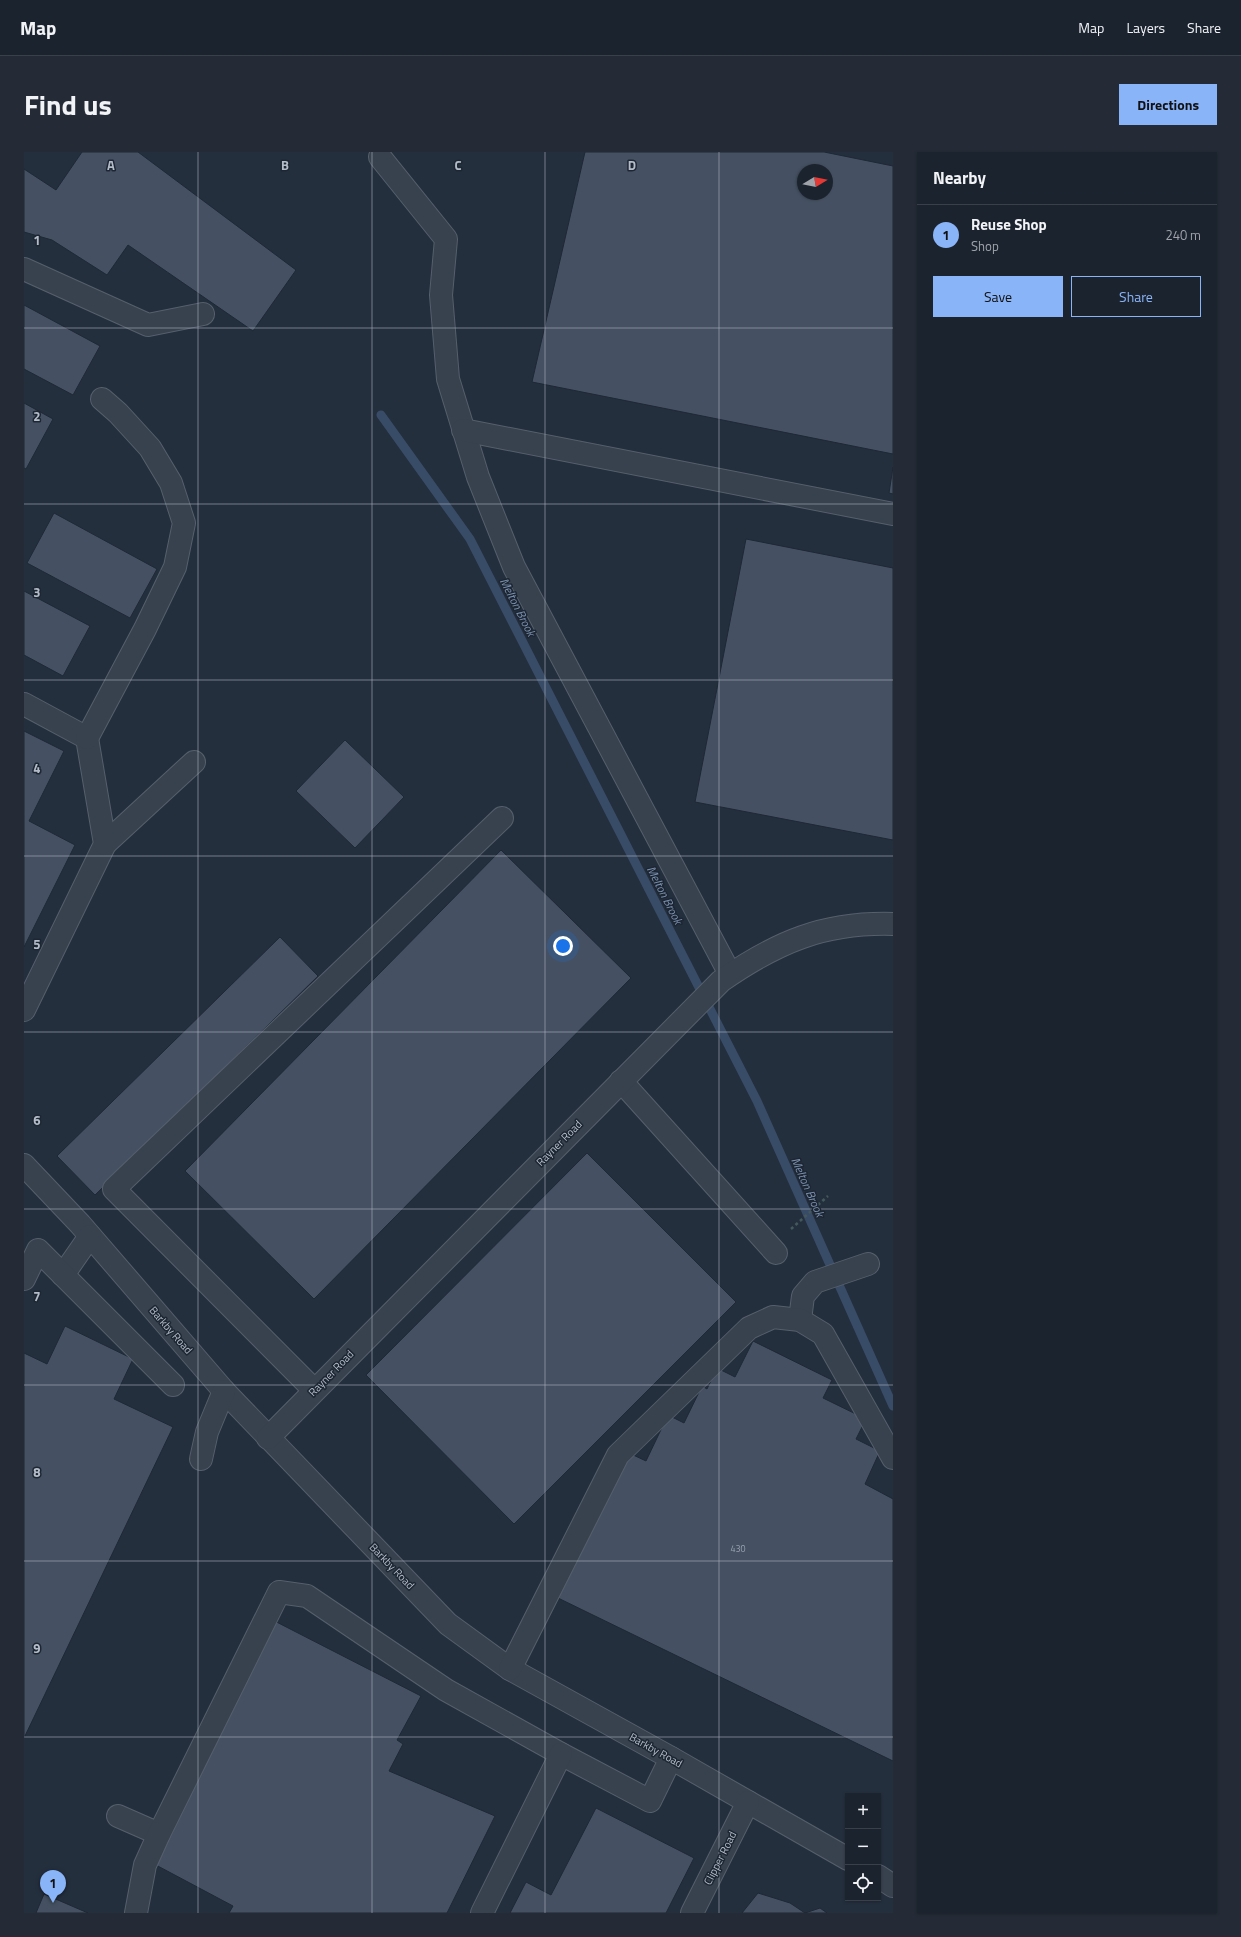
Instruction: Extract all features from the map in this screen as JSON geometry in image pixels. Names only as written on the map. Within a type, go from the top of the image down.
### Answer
[{"type":"street","points":[[380,157],[446,239],[441,295],[448,379],[462,430],[478,477],[514,567],[725,978]]},
{"type":"street","points":[[24,269],[148,325],[203,314]]},
{"type":"street","points":[[102,399],[118,412],[150,448],[172,483],[184,523],[175,567],[87,738],[105,844]]},
{"type":"street","points":[[462,430],[893,514]]},
{"type":"street","points":[[24,704],[87,738]]},
{"type":"street","points":[[24,1010],[105,844],[194,762]]},
{"type":"street","points":[[314,1390],[114,1189],[502,818]]},
{"type":"street","name":"Rayner Road","points":[[268,1438],[725,978],[794,938],[831,928],[866,923],[893,924]]},
{"type":"street","points":[[621,1081],[776,1253]]},
{"type":"street","name":"Barkby Road","points":[[24,1165],[90,1236],[224,1391],[448,1624],[510,1669],[671,1758],[845,1857]]},
{"type":"street","points":[[63,1274],[90,1236]]},
{"type":"street","points":[[24,1279],[38,1250],[173,1385]]},
{"type":"street","points":[[800,1320],[803,1296],[815,1282],[868,1264]]},
{"type":"street","points":[[510,1669],[618,1455],[749,1328],[773,1317],[800,1320],[823,1334],[893,1458]]},
{"type":"street","points":[[201,1459],[206,1432],[224,1391]]},
{"type":"street","points":[[136,1913],[146,1865],[159,1834],[279,1592],[307,1596],[446,1690],[561,1754],[650,1801],[671,1758]]},
{"type":"street","points":[[482,1913],[561,1754]]},
{"type":"street","name":"Clipper Road","points":[[692,1913],[748,1802]]},
{"type":"street","points":[[118,1816],[159,1834]]},
{"type":"street","points":[[881,1878],[893,1886]]},
{"type":"path","points":[[794,1227],[828,1196]]},
{"type":"building","points":[[82,152],[138,152],[296,270],[253,331],[128,245],[107,275],[52,240],[24,232],[24,169],[56,190]]},
{"type":"building","points":[[585,152],[824,152],[893,166],[893,454],[532,382]]},
{"type":"building","points":[[24,305],[100,346],[73,395],[24,369]]},
{"type":"building","points":[[24,403],[53,419],[26,469],[24,468]]},
{"type":"building","points":[[893,467],[893,494],[889,493]]},
{"type":"building","points":[[54,513],[157,569],[130,618],[27,563]]},
{"type":"building","points":[[746,539],[893,568],[893,840],[695,802]]},
{"type":"building","points":[[24,591],[90,626],[63,676],[24,655]]},
{"type":"building","points":[[24,731],[64,751],[29,821],[75,845],[24,947]]},
{"type":"building","points":[[345,740],[404,797],[355,848],[296,791]]},
{"type":"building","points":[[501,850],[631,978],[314,1299],[185,1171]]},
{"type":"building","points":[[280,937],[318,976],[95,1195],[57,1156]]},
{"type":"building","points":[[587,1153],[736,1302],[514,1524],[366,1375]]},
{"type":"building","points":[[65,1326],[133,1359],[114,1399],[173,1427],[24,1738],[24,1353],[47,1364]]},
{"type":"building","points":[[753,1341],[832,1380],[823,1398],[866,1419],[856,1439],[880,1451],[865,1484],[893,1499],[893,1761],[558,1598],[629,1453],[646,1461],[668,1415],[684,1423],[702,1386],[707,1389],[717,1368],[735,1377]]},
{"type":"building","points":[[257,1612],[421,1696],[397,1740],[403,1744],[389,1771],[495,1816],[447,1913],[229,1913],[233,1906],[139,1856]]},
{"type":"building","points":[[596,1808],[694,1858],[666,1913],[510,1913],[526,1882],[551,1895]]},
{"type":"building","points":[[758,1893],[790,1903],[805,1913],[742,1913]]},
{"type":"building","points":[[44,1894],[88,1913],[36,1913]]},
{"type":"building","points":[[820,1908],[827,1913],[805,1913]]},
{"type":"waterway","name":"Melton Brook","points":[[381,415],[470,539],[757,1101],[893,1406]]},
{"type":"place","name":"Reuse Shop","points":[[53,1903]]}]
